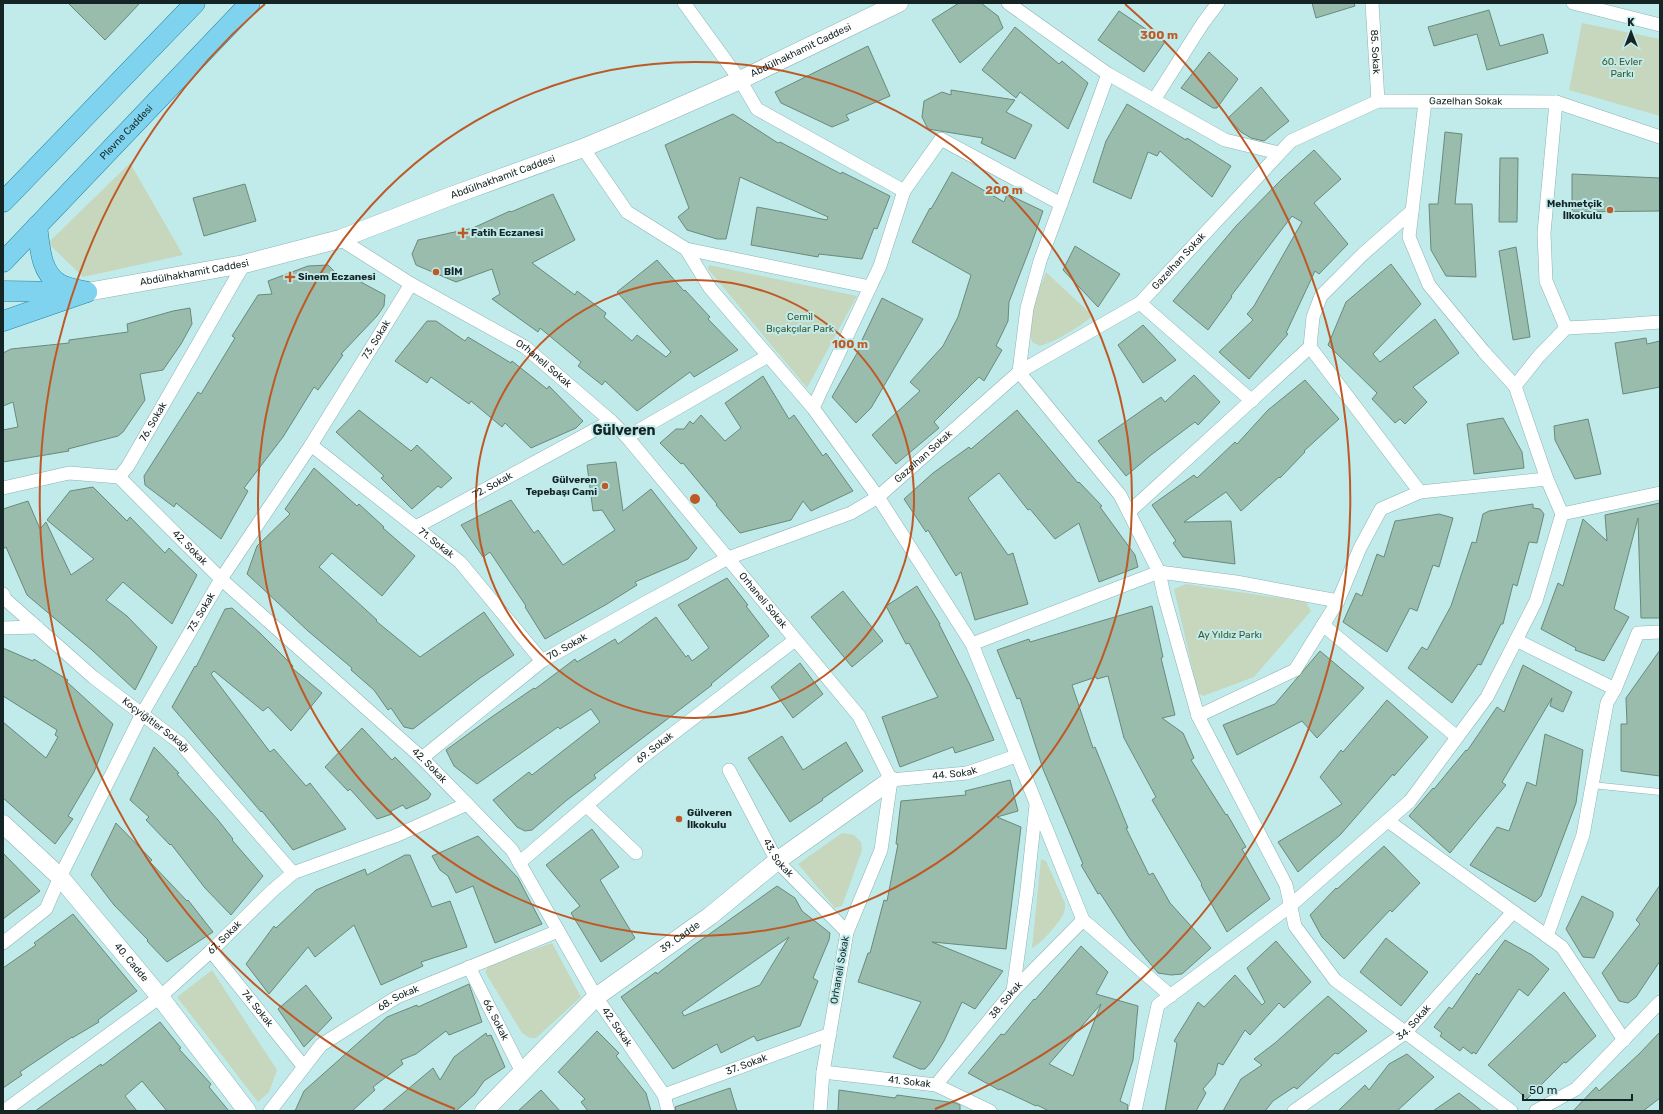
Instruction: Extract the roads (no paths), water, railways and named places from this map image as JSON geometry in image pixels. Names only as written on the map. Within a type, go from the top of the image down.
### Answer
[{"type":"main road","points":[[3,202],[196,3]]},
{"type":"main road","name":"Plevne Caddesi","points":[[3,262],[250,3]]},
{"type":"main road","points":[[37,226],[43,263],[50,276],[58,284],[87,292]]},
{"type":"main road","points":[[3,291],[87,292]]},
{"type":"main road","points":[[3,320],[87,292]]},
{"type":"street","points":[[684,3],[740,80],[757,109],[904,191]]},
{"type":"street","name":"Abdülhakhamit Caddesi","points":[[87,292],[244,264],[340,239],[451,196],[583,148],[740,80],[899,3]]},
{"type":"street","points":[[1008,3],[1108,74],[1225,140],[1279,153]]},
{"type":"street","points":[[1154,100],[1202,23],[1218,3]]},
{"type":"street","name":"85. Sokak","points":[[1372,3],[1378,101]]},
{"type":"street","points":[[1573,3],[1660,25]]},
{"type":"street","points":[[1108,74],[1040,261],[1027,308],[1019,372],[1120,495],[1159,572],[1198,716],[1286,885],[1295,926],[1335,980],[1511,1111]]},
{"type":"street","name":"Gazelhan Sokak","points":[[728,558],[851,513],[878,497],[1019,372],[1140,303],[1291,141],[1378,101],[1556,102],[1660,137]]},
{"type":"street","points":[[1136,1111],[1158,1004],[1171,996],[1290,906],[1410,801],[1487,697],[1536,601],[1562,514],[1547,479],[1516,386],[1484,352],[1429,285],[1409,237],[1425,102]]},
{"type":"street","points":[[1556,102],[1544,233],[1546,281],[1566,328]]},
{"type":"street","points":[[813,408],[880,266],[904,191],[941,140],[1061,204]]},
{"type":"street","points":[[583,148],[627,212],[686,249],[870,287]]},
{"type":"street","points":[[1129,512],[1310,347],[1313,316],[1321,296],[1363,254],[1412,211]]},
{"type":"street","name":"Orhaneli Sokak","points":[[340,239],[411,284],[525,347],[611,421],[627,437],[859,716],[891,780],[881,850],[847,932],[823,1072],[820,1111]]},
{"type":"street","points":[[686,249],[710,288],[813,408],[878,497],[972,644],[1083,920],[1171,996]]},
{"type":"street","name":"76. Sokak","points":[[119,477],[128,466],[244,264]]},
{"type":"street","name":"73. Sokak","points":[[3,943],[46,909],[60,876],[142,714],[221,579],[311,445],[411,284]]},
{"type":"street","points":[[1140,303],[1252,401]]},
{"type":"street","points":[[1516,386],[1539,356],[1566,328],[1660,322]]},
{"type":"street","points":[[1310,347],[1420,492]]},
{"type":"street","points":[[627,437],[768,356]]},
{"type":"street","name":"72. Sokak","points":[[416,527],[611,421]]},
{"type":"street","name":"71. Sokak","points":[[311,445],[460,562],[542,661]]},
{"type":"street","points":[[3,488],[69,473],[119,477]]},
{"type":"street","name":"42. Sokak","points":[[119,477],[221,579],[422,758],[512,850],[596,997],[664,1095],[668,1111]]},
{"type":"street","points":[[1198,716],[1295,670],[1338,601],[1360,548],[1380,509],[1420,492],[1547,479]]},
{"type":"street","points":[[1562,514],[1660,493]]},
{"type":"street","name":"70. Sokak","points":[[422,758],[542,661],[728,558]]},
{"type":"street","points":[[972,644],[1159,572],[1236,582],[1338,601]]},
{"type":"street","name":"Koçyiğitler Sokağı","points":[[3,594],[5,599],[93,677],[180,743],[293,873]]},
{"type":"street","points":[[1323,625],[1457,737]]},
{"type":"street","points":[[3,628],[37,627]]},
{"type":"street","points":[[1547,936],[1583,835],[1607,703],[1615,689],[1638,633],[1660,632]]},
{"type":"street","name":"69. Sokak","points":[[520,863],[644,756],[795,640]]},
{"type":"street","points":[[1516,640],[1615,689]]},
{"type":"street","name":"44. Sokak","points":[[891,780],[967,773],[1016,756]]},
{"type":"street","name":"43. Sokak","points":[[729,770],[778,861],[847,932]]},
{"type":"street","name":"39. Cadde","points":[[484,1111],[596,997],[710,916],[778,861],[891,780]]},
{"type":"street","points":[[1013,991],[1027,890],[1036,801]]},
{"type":"street","name":"67. Sokak","points":[[4,1111],[160,997],[293,873],[395,836],[467,804]]},
{"type":"street","points":[[587,806],[636,854]]},
{"type":"street","points":[[1388,821],[1562,947],[1624,1040]]},
{"type":"street","name":"40. Cadde","points":[[3,824],[60,876],[160,997],[247,1111]]},
{"type":"street","name":"34. Sokak","points":[[1294,1111],[1405,1033],[1513,912]]},
{"type":"street","name":"38. Sokak","points":[[936,1085],[1013,991],[1083,920]]},
{"type":"street","name":"68. Sokak","points":[[270,1111],[321,1045],[397,997],[558,931]]},
{"type":"street","name":"74. Sokak","points":[[211,951],[304,1067]]},
{"type":"street","name":"66. Sokak","points":[[469,967],[522,1072]]},
{"type":"street","points":[[1536,1111],[1576,1089],[1659,1004]]},
{"type":"street","name":"37. Sokak","points":[[664,1095],[830,1034]]},
{"type":"street","name":"41. Sokak","points":[[823,1072],[936,1085],[990,1111]]},
{"type":"lane","points":[[1592,785],[1660,792]]},
{"type":"place","name":"Mehmetçik İlkokulu","points":[[1610,210]]},
{"type":"place","name":"Fatih Eczanesi","points":[[463,233]]},
{"type":"place","name":"BİM","points":[[436,272]]},
{"type":"place","name":"Sinem Eczanesi","points":[[290,277]]},
{"type":"place","name":"Gülveren Tepebaşı Cami","points":[[605,486]]},
{"type":"place","name":"Gülveren İlkokulu","points":[[679,819]]},
{"type":"district","name":"Gülveren","points":[[624,430]]},
{"type":"park label","name":"60. Evler Parkı","points":[[1622,68]]},
{"type":"park label","name":"Cemil Bıçakçılar Park","points":[[800,322]]},
{"type":"park label","name":"Ay Yıldız Parkı","points":[[1230,635]]}]
